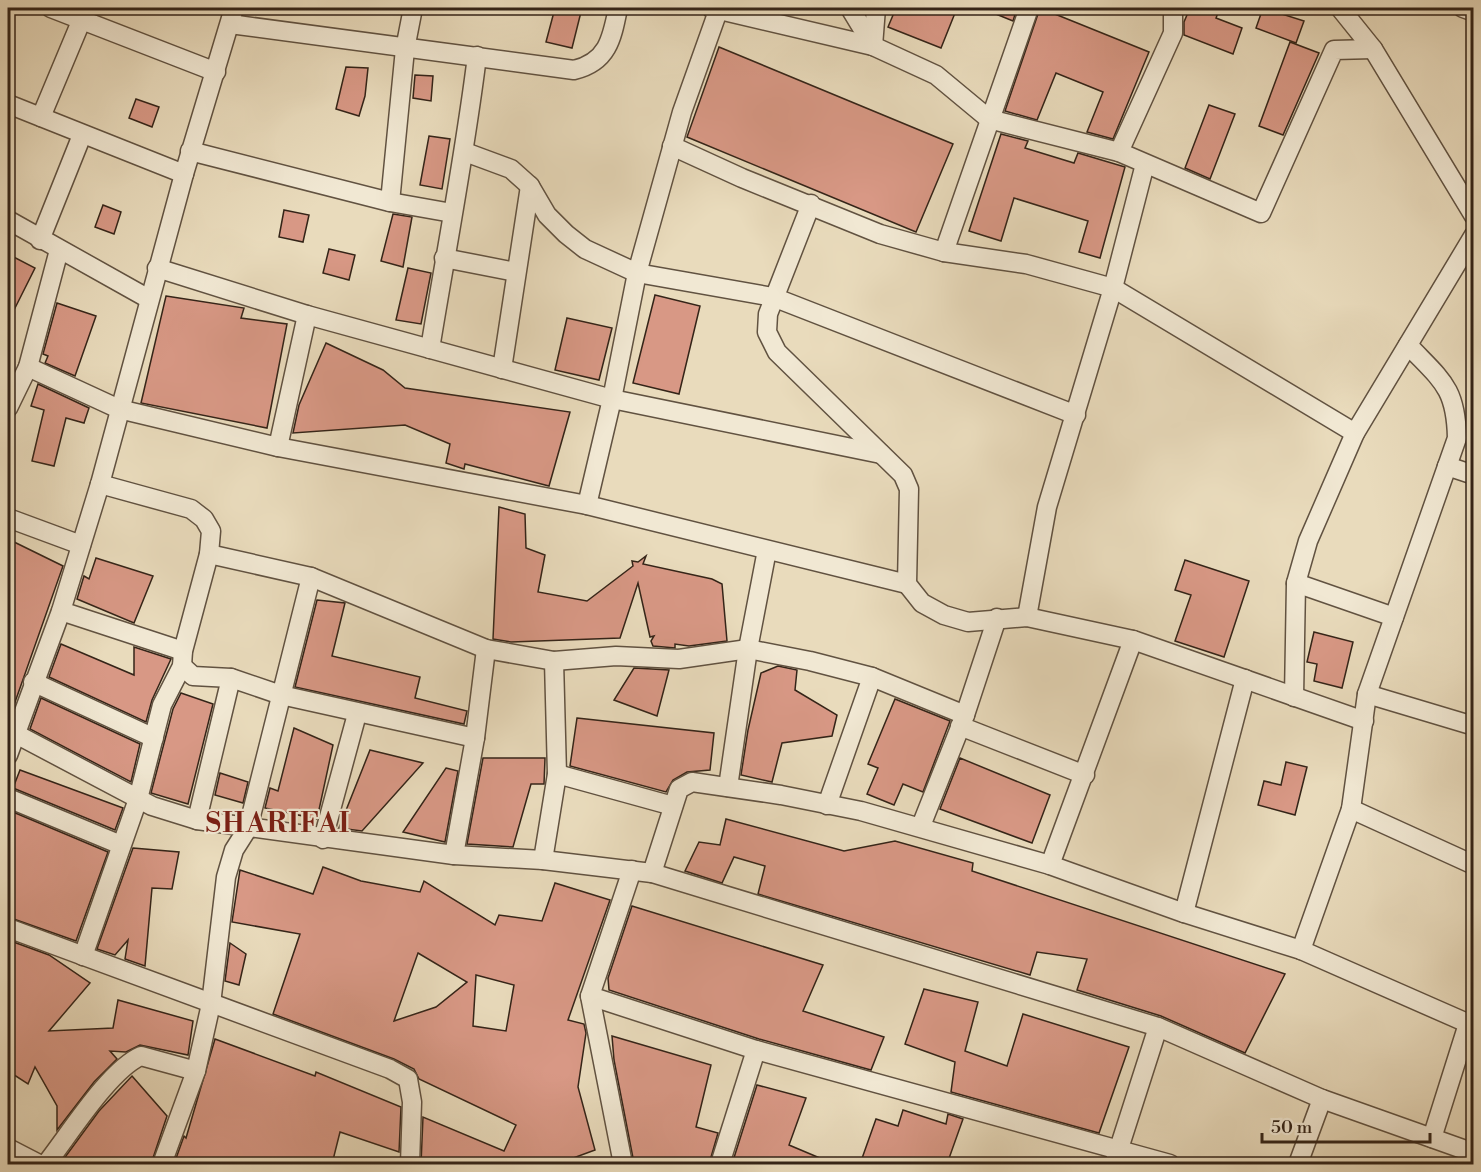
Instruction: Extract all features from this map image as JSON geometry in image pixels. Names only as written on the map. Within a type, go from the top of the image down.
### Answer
[{"type":"street","points":[[51,8],[216,72]]},
{"type":"street","points":[[390,202],[405,49],[413,8]]},
{"type":"street","points":[[8,755],[14,733],[61,611],[100,484],[190,151],[232,16],[405,49],[477,56],[574,70],[589,66],[604,53],[618,8]]},
{"type":"street","points":[[850,8],[873,46]]},
{"type":"street","points":[[873,46],[876,8]]},
{"type":"street","points":[[944,252],[1029,8]]},
{"type":"street","points":[[1119,152],[1173,33],[1173,8]]},
{"type":"street","points":[[1340,8],[1373,49],[1473,216]]},
{"type":"street","points":[[1463,8],[1473,12]]},
{"type":"street","points":[[587,505],[612,399],[637,273],[672,146],[714,9],[873,46],[936,75],[989,119],[1119,152],[1261,213],[1334,50],[1373,49]]},
{"type":"street","points":[[41,117],[82,19]]},
{"type":"street","points":[[430,349],[444,258],[465,152],[477,56]]},
{"type":"street","points":[[8,104],[184,174]]},
{"type":"street","points":[[40,240],[82,135]]},
{"type":"street","points":[[672,146],[742,178],[811,204],[880,234],[944,252],[1026,264],[1113,288],[1355,433]]},
{"type":"street","points":[[190,151],[390,202],[452,213]]},
{"type":"street","points":[[465,152],[511,169],[530,186],[547,215],[566,234],[585,249],[637,273],[773,297],[1076,415]]},
{"type":"street","points":[[1027,617],[1047,507],[1113,288],[1145,164]]},
{"type":"street","points":[[502,369],[530,186]]},
{"type":"street","points":[[811,204],[773,297],[767,332],[777,352],[903,475],[909,489],[907,584]]},
{"type":"street","points":[[8,220],[40,240],[149,299]]},
{"type":"street","points":[[1294,697],[1296,583],[1308,541],[1355,433],[1473,235]]},
{"type":"street","points":[[8,408],[28,367],[59,250]]},
{"type":"street","points":[[444,258],[516,272]]},
{"type":"street","points":[[158,268],[307,315],[612,399],[881,454]]},
{"type":"street","points":[[278,447],[307,315]]},
{"type":"street","points":[[1301,950],[1351,808],[1367,694],[1457,438],[1457,410],[1447,387],[1408,345]]},
{"type":"street","points":[[8,379],[28,367]]},
{"type":"street","points":[[28,367],[119,409],[278,447],[587,505],[907,584],[922,603],[944,615],[968,622],[1027,617],[1132,640],[1364,721]]},
{"type":"street","points":[[1447,466],[1473,475]]},
{"type":"street","points":[[83,956],[138,799],[162,705],[182,658],[209,554],[212,531],[204,519],[191,509],[100,484]]},
{"type":"street","points":[[8,518],[81,545]]},
{"type":"street","points":[[728,787],[748,649],[767,550]]},
{"type":"street","points":[[209,554],[311,577],[486,649],[554,661],[616,656],[679,658],[748,649],[810,661],[872,677],[963,721],[1085,775]]},
{"type":"street","points":[[162,1164],[196,1071],[211,1004],[226,877],[234,850],[248,828],[311,577]]},
{"type":"street","points":[[1296,583],[1395,617]]},
{"type":"street","points":[[61,611],[182,658],[193,676],[231,678],[281,695],[357,714],[475,738]]},
{"type":"street","points":[[921,826],[963,721],[997,618]]},
{"type":"street","points":[[1050,865],[1085,775],[1132,640]]},
{"type":"street","points":[[454,855],[475,738],[486,649]]},
{"type":"street","points":[[543,860],[557,774],[554,661]]},
{"type":"street","points":[[827,805],[872,677]]},
{"type":"street","points":[[196,820],[231,678]]},
{"type":"street","points":[[1184,913],[1245,679]]},
{"type":"street","points":[[33,682],[154,738]]},
{"type":"street","points":[[1367,694],[1473,726]]},
{"type":"street","points":[[323,839],[357,714]]},
{"type":"street","points":[[14,733],[138,799],[196,820],[454,855],[543,860],[652,873],[1158,1027],[1322,1100],[1473,1153]]},
{"type":"street","points":[[557,774],[673,806]]},
{"type":"street","points":[[652,873],[679,789],[692,782],[827,805],[921,826],[1050,865],[1184,913],[1301,950],[1471,1025],[1432,1138]]},
{"type":"street","points":[[8,798],[121,845]]},
{"type":"street","points":[[1351,808],[1473,865]]},
{"type":"street","points":[[623,1164],[590,996],[632,870]]},
{"type":"street","points":[[8,928],[385,1066],[408,1079],[412,1102],[410,1164]]},
{"type":"street","points":[[590,996],[756,1050],[1117,1157],[1170,1164]]},
{"type":"street","points":[[1117,1157],[1158,1027]]},
{"type":"street","points":[[720,1164],[756,1050]]},
{"type":"street","points":[[46,1164],[110,1081],[129,1061],[141,1056],[196,1071]]},
{"type":"street","points":[[1298,1164],[1322,1100]]},
{"type":"street","points":[[8,1148],[39,1164]]},
{"type":"building","points":[[555,8],[582,8],[572,48],[546,42]]},
{"type":"building","points":[[896,8],[957,8],[941,48],[888,27]]},
{"type":"building","points":[[981,8],[1017,8],[1013,21]]},
{"type":"building","points":[[1040,8],[1149,52],[1113,139],[1087,132],[1103,92],[1056,73],[1037,120],[1005,111]]},
{"type":"building","points":[[1190,8],[1220,8],[1216,18],[1242,28],[1233,54],[1184,35],[1184,22]]},
{"type":"building","points":[[1263,8],[1304,21],[1296,43],[1256,28]]},
{"type":"building","points":[[1290,42],[1319,53],[1283,135],[1259,126]]},
{"type":"building","points":[[719,47],[953,144],[916,232],[687,137]]},
{"type":"building","points":[[346,67],[368,68],[365,96],[359,116],[336,109]]},
{"type":"building","points":[[415,75],[433,76],[431,101],[413,98]]},
{"type":"building","points":[[136,99],[159,107],[152,127],[129,118]]},
{"type":"building","points":[[1209,105],[1235,114],[1210,179],[1185,168]]},
{"type":"building","points":[[1001,134],[1028,141],[1025,148],[1074,163],[1078,153],[1125,167],[1100,258],[1079,252],[1088,221],[1014,198],[1001,241],[969,231]]},
{"type":"building","points":[[429,136],[450,139],[442,189],[420,185]]},
{"type":"building","points":[[103,205],[121,212],[114,234],[95,227]]},
{"type":"building","points":[[284,210],[309,215],[303,242],[279,237]]},
{"type":"building","points":[[393,214],[412,217],[403,267],[381,261]]},
{"type":"building","points":[[329,249],[355,255],[349,280],[323,273]]},
{"type":"building","points":[[8,254],[35,268],[8,322]]},
{"type":"building","points":[[408,268],[431,273],[421,324],[396,320]]},
{"type":"building","points":[[655,295],[700,306],[679,394],[633,383]]},
{"type":"building","points":[[166,296],[244,308],[241,318],[287,324],[267,428],[141,403]]},
{"type":"building","points":[[57,303],[96,316],[75,376],[45,363],[48,356],[43,354]]},
{"type":"building","points":[[567,318],[612,328],[599,380],[555,370]]},
{"type":"building","points":[[326,343],[383,370],[405,388],[570,412],[549,486],[465,464],[464,469],[446,463],[450,444],[405,425],[293,433],[299,405]]},
{"type":"building","points":[[38,384],[89,408],[84,423],[66,418],[54,466],[32,461],[44,410],[31,406]]},
{"type":"building","points":[[499,507],[525,514],[526,548],[545,555],[538,592],[587,601],[633,566],[632,561],[638,562],[646,556],[643,564],[712,579],[722,584],[727,641],[689,646],[675,644],[675,648],[653,646],[651,641],[654,636],[650,637],[638,583],[620,638],[511,642],[493,639]]},
{"type":"building","points":[[8,539],[63,566],[8,722]]},
{"type":"building","points":[[96,558],[153,576],[134,623],[77,599],[84,576],[89,579]]},
{"type":"building","points":[[1185,560],[1249,581],[1224,657],[1175,641],[1191,595],[1175,590]]},
{"type":"building","points":[[317,600],[345,603],[332,656],[420,677],[415,698],[467,711],[464,724],[295,687]]},
{"type":"building","points":[[1314,632],[1353,642],[1342,688],[1314,681],[1317,664],[1307,662]]},
{"type":"building","points":[[61,644],[134,675],[134,647],[171,659],[152,700],[146,722],[49,677]]},
{"type":"building","points":[[778,666],[797,670],[795,690],[837,715],[832,736],[782,743],[772,782],[741,775],[761,673]]},
{"type":"building","points":[[634,668],[669,670],[657,716],[614,700]]},
{"type":"building","points":[[181,693],[213,704],[188,804],[151,793],[173,709]]},
{"type":"building","points":[[41,698],[140,744],[131,782],[30,729]]},
{"type":"building","points":[[895,699],[950,721],[923,792],[903,784],[894,805],[867,794],[878,768],[868,764]]},
{"type":"building","points":[[577,718],[714,733],[710,770],[687,772],[673,780],[666,792],[570,766]]},
{"type":"building","points":[[294,728],[333,745],[317,819],[265,808],[270,788],[278,791]]},
{"type":"building","points":[[370,750],[423,763],[362,831],[339,828]]},
{"type":"building","points":[[483,758],[545,758],[544,784],[531,784],[513,847],[467,844]]},
{"type":"building","points":[[960,758],[1050,795],[1032,843],[940,809]]},
{"type":"building","points":[[1286,762],[1307,767],[1295,815],[1258,805],[1264,781],[1281,785]]},
{"type":"building","points":[[446,768],[458,771],[445,842],[403,832]]},
{"type":"building","points":[[20,770],[123,808],[115,830],[13,788]]},
{"type":"building","points":[[220,773],[248,782],[243,803],[215,795]]},
{"type":"building","points":[[13,812],[108,852],[76,941],[8,917],[8,825]]},
{"type":"building","points":[[726,819],[844,851],[895,841],[973,863],[972,871],[1285,974],[1245,1053],[1161,1016],[1077,990],[1087,959],[1037,952],[1030,975],[758,894],[765,866],[734,857],[722,883],[685,871],[699,842],[720,845]]},
{"type":"building","points":[[133,848],[179,852],[172,889],[152,888],[145,966],[125,959],[128,940],[115,955],[97,949]]},
{"type":"building","points":[[323,867],[361,881],[420,892],[424,881],[495,925],[499,915],[542,921],[555,883],[610,900],[568,1020],[584,1024],[586,1033],[578,1087],[595,1150],[557,1164],[421,1164],[423,1117],[504,1151],[516,1125],[419,1079],[414,1069],[394,1059],[273,1014],[300,934],[232,922],[240,870],[313,894]],"holes":[[[418,953],[467,982],[436,1007],[394,1021]],[[476,975],[514,985],[506,1031],[473,1026]]]},
{"type":"building","points":[[632,906],[823,965],[803,1011],[884,1037],[871,1070],[759,1039],[609,990],[608,978]]},
{"type":"building","points":[[8,940],[49,955],[90,983],[49,1031],[113,1028],[118,1000],[193,1021],[188,1055],[140,1045],[126,1052],[110,1051],[117,1059],[94,1082],[57,1130],[57,1106],[35,1067],[28,1084],[8,1071]]},
{"type":"building","points":[[230,943],[246,954],[239,985],[225,981]]},
{"type":"building","points":[[924,989],[978,1002],[965,1051],[1007,1066],[1023,1014],[1129,1047],[1099,1133],[951,1092],[955,1062],[905,1044]]},
{"type":"building","points":[[612,1036],[711,1065],[696,1127],[718,1133],[709,1164],[678,1164],[633,1158],[614,1060]]},
{"type":"building","points":[[215,1039],[315,1076],[316,1072],[401,1107],[399,1152],[340,1132],[332,1164],[174,1164],[184,1136],[186,1138]]},
{"type":"building","points":[[132,1076],[167,1116],[151,1164],[60,1164],[99,1111]]},
{"type":"building","points":[[757,1085],[806,1098],[789,1145],[834,1164],[732,1164]]},
{"type":"building","points":[[903,1110],[946,1124],[948,1114],[963,1119],[947,1164],[860,1164],[876,1119],[898,1126]]},
{"type":"district","name":"SHARIFAI","points":[[278,824]]}]
